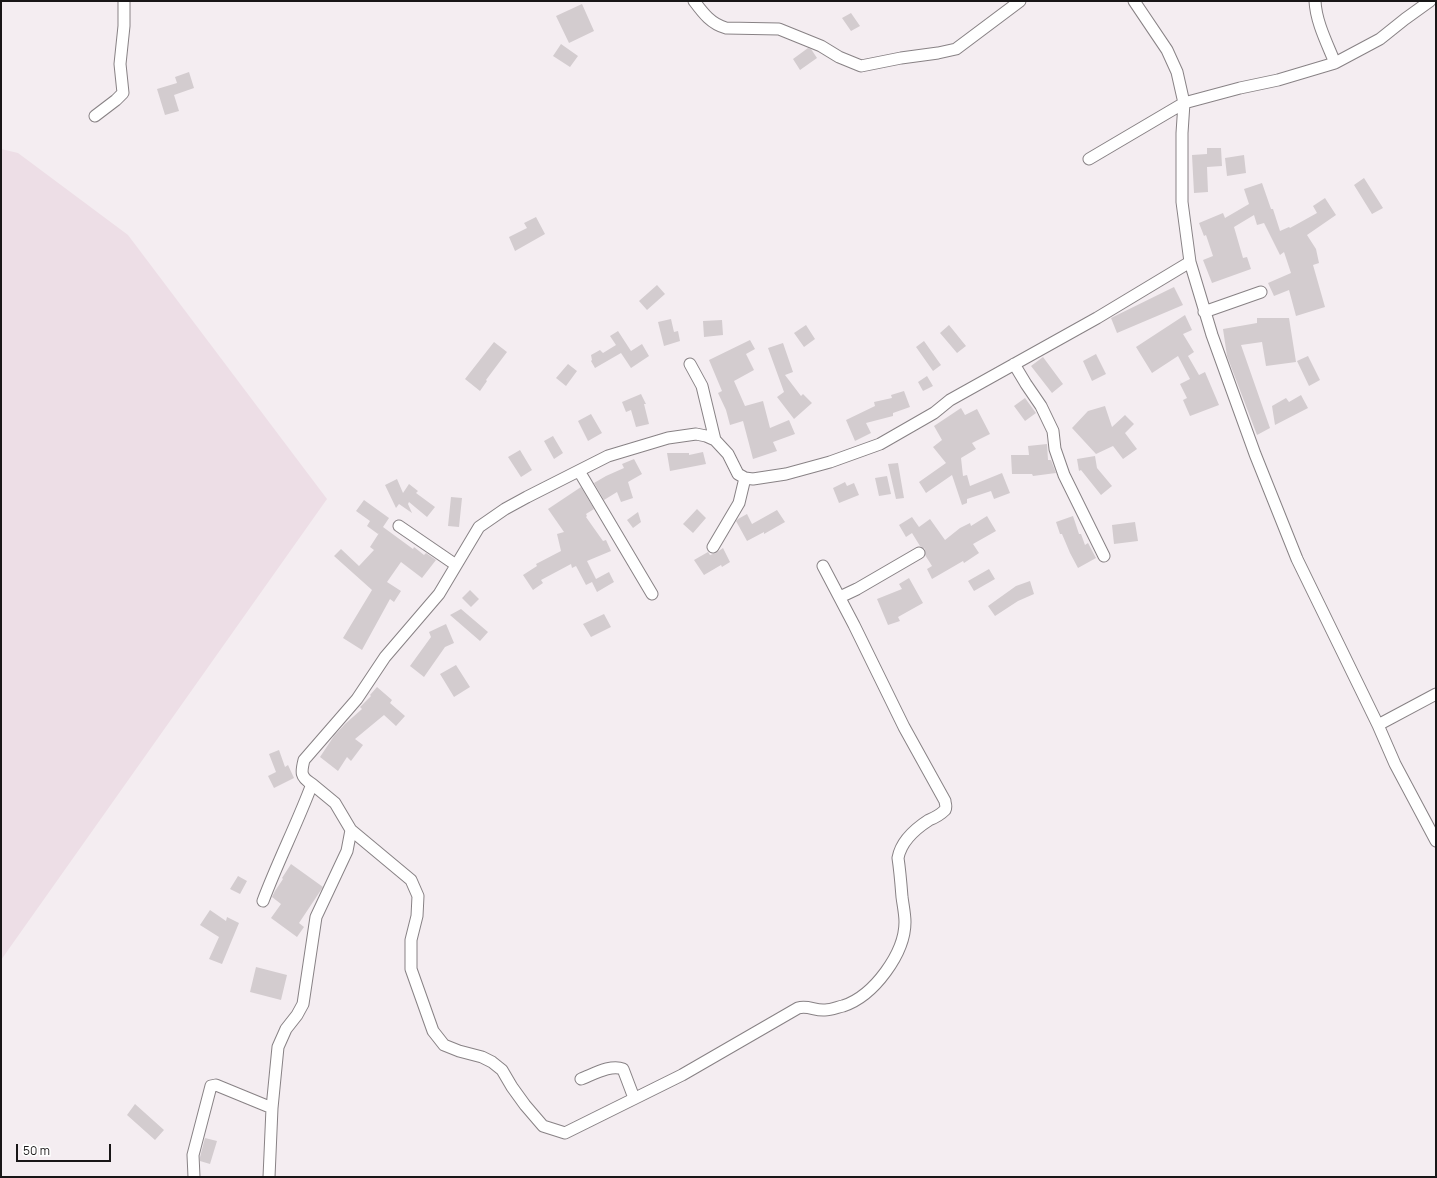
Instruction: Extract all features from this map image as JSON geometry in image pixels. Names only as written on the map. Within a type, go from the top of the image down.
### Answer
[{"type":"street","points":[[95,116],[123,93],[120,64],[124,26],[124,1]]},
{"type":"street","points":[[694,1],[710,21],[718,26],[732,29],[779,30],[821,46],[840,57],[861,66],[956,49],[1020,1]]},
{"type":"street","points":[[1134,1],[1167,50],[1178,72],[1184,103],[1182,133],[1182,202],[1190,262],[1204,312],[1254,454],[1298,559],[1378,724],[1395,764],[1436,841]]},
{"type":"street","points":[[1315,1],[1315,9],[1335,63]]},
{"type":"street","points":[[1089,159],[1184,103],[1240,88],[1278,80],[1335,63],[1380,39],[1430,1]]},
{"type":"street","points":[[823,566],[907,734],[945,801],[946,807],[944,811],[925,823],[903,842],[900,850],[898,858],[905,921],[904,936],[898,952],[888,970],[865,994],[845,1005],[826,1010],[805,1006],[798,1008],[682,1075],[565,1133],[543,1126],[525,1105],[502,1070],[492,1062],[482,1057],[459,1051],[444,1045],[433,1031],[411,969],[411,940],[417,916],[418,896],[411,880],[351,830],[335,803],[305,780],[301,772],[304,760],[356,699],[385,657],[439,594],[479,527],[505,509],[608,456],[668,438],[696,434],[715,440],[728,454],[738,474],[746,478],[758,479],[786,474],[830,462],[880,444],[934,412],[950,400],[1096,318],[1190,262]]},
{"type":"street","points":[[1204,312],[1261,292]]},
{"type":"street","points":[[690,364],[702,386],[715,440]]},
{"type":"street","points":[[1014,364],[1041,406],[1053,431],[1055,449],[1064,475],[1104,556]]},
{"type":"street","points":[[579,471],[652,594]]},
{"type":"street","points":[[713,547],[739,503],[746,478]]},
{"type":"street","points":[[398,526],[456,565]]},
{"type":"street","points":[[840,598],[919,553]]},
{"type":"street","points":[[1378,724],[1436,694]]},
{"type":"street","points":[[263,901],[273,873],[300,818],[312,784]]},
{"type":"street","points":[[269,1177],[272,1108],[278,1047],[286,1029],[297,1015],[303,1004],[316,917],[347,851],[351,830]]},
{"type":"street","points":[[582,1079],[613,1067],[619,1067],[623,1069],[634,1098]]},
{"type":"street","points":[[194,1177],[193,1155],[211,1086],[216,1085],[272,1108]]},
{"type":"shaded area","points":[[1,149],[18,153],[128,235],[327,499],[1,960]]},
{"type":"building","points":[[582,4],[594,31],[569,43],[556,16]]},
{"type":"building","points":[[851,13],[860,26],[851,31],[842,18]]},
{"type":"building","points":[[561,44],[578,56],[570,67],[553,56]]},
{"type":"building","points":[[808,48],[811,49],[817,58],[800,70],[793,59]]},
{"type":"building","points":[[189,72],[194,88],[174,95],[179,111],[165,115],[157,89],[177,83],[175,77]]},
{"type":"building","points":[[1207,148],[1221,148],[1222,166],[1207,167],[1208,192],[1194,193],[1192,155],[1207,154]]},
{"type":"building","points":[[1244,155],[1246,173],[1227,176],[1225,158]]},
{"type":"building","points":[[1364,178],[1383,208],[1372,214],[1354,185]]},
{"type":"building","points":[[1262,183],[1280,231],[1289,227],[1290,228],[1317,213],[1313,206],[1325,198],[1336,215],[1307,235],[1316,249],[1319,263],[1313,265],[1325,307],[1296,316],[1289,290],[1274,296],[1268,283],[1291,273],[1284,252],[1280,255],[1264,223],[1257,225],[1254,215],[1234,227],[1243,258],[1247,257],[1251,269],[1212,283],[1203,260],[1213,256],[1206,235],[1204,236],[1199,223],[1223,213],[1225,218],[1249,204],[1244,189]]},
{"type":"building","points":[[536,217],[545,234],[515,251],[509,237],[527,228],[524,223]]},
{"type":"building","points":[[657,285],[665,294],[647,310],[639,301]]},
{"type":"building","points":[[1174,287],[1183,305],[1117,333],[1111,318]]},
{"type":"building","points":[[1185,315],[1192,330],[1183,334],[1194,352],[1188,356],[1199,375],[1205,372],[1219,405],[1190,416],[1183,400],[1187,398],[1180,384],[1190,379],[1178,356],[1152,373],[1136,347]]},
{"type":"building","points":[[1257,318],[1289,318],[1296,362],[1266,366],[1262,342],[1241,345],[1270,428],[1257,435],[1227,356],[1223,329],[1257,323]]},
{"type":"building","points":[[671,319],[674,332],[678,331],[680,341],[664,346],[658,322]]},
{"type":"building","points":[[722,320],[723,335],[704,337],[703,321]]},
{"type":"building","points":[[806,325],[815,339],[804,347],[794,333]]},
{"type":"building","points":[[949,325],[966,346],[957,353],[940,333]]},
{"type":"building","points":[[618,331],[631,351],[642,344],[649,356],[631,368],[621,353],[595,368],[591,361],[591,355],[600,350],[603,353],[616,345],[610,336]]},
{"type":"building","points":[[750,340],[755,349],[746,354],[754,370],[734,381],[745,406],[763,401],[770,428],[789,420],[795,434],[773,442],[777,451],[753,459],[743,421],[730,425],[726,410],[718,393],[722,391],[709,360]]},
{"type":"building","points":[[924,341],[941,365],[933,371],[916,347]]},
{"type":"building","points":[[494,342],[507,352],[486,380],[487,381],[480,391],[465,379]]},
{"type":"building","points":[[783,343],[793,372],[785,375],[801,396],[803,394],[812,403],[794,419],[777,397],[784,392],[768,348]]},
{"type":"building","points":[[1096,354],[1106,374],[1092,381],[1083,361]]},
{"type":"building","points":[[1308,356],[1320,380],[1309,386],[1297,361]]},
{"type":"building","points":[[1043,357],[1063,384],[1052,393],[1031,366]]},
{"type":"building","points":[[568,364],[577,371],[566,386],[556,378]]},
{"type":"building","points":[[927,376],[933,386],[923,391],[918,382]]},
{"type":"building","points":[[904,391],[910,407],[893,413],[893,416],[866,423],[871,433],[855,441],[846,420],[875,406],[874,402],[892,398],[891,395]]},
{"type":"building","points":[[641,394],[646,404],[644,404],[649,424],[636,427],[631,410],[626,412],[622,402]]},
{"type":"building","points":[[1301,395],[1308,408],[1275,425],[1272,406],[1286,398],[1289,402]]},
{"type":"building","points":[[1025,398],[1036,413],[1025,421],[1014,406]]},
{"type":"building","points":[[1105,406],[1112,427],[1125,415],[1134,424],[1125,433],[1137,449],[1123,459],[1113,446],[1096,454],[1072,428],[1088,411]]},
{"type":"building","points":[[961,408],[965,415],[977,409],[990,434],[972,443],[976,449],[961,458],[963,476],[967,475],[970,486],[1002,473],[1010,493],[994,499],[991,491],[967,499],[967,503],[962,505],[952,475],[926,493],[919,482],[946,463],[933,447],[942,440],[934,426]]},
{"type":"building","points":[[591,414],[602,433],[588,441],[578,421]]},
{"type":"building","points":[[553,436],[563,453],[554,459],[544,441]]},
{"type":"building","points":[[1047,444],[1048,460],[1051,460],[1056,473],[1033,476],[1032,474],[1012,474],[1011,455],[1029,455],[1028,446]]},
{"type":"building","points":[[520,450],[532,470],[521,477],[508,457]]},
{"type":"building","points":[[703,452],[706,464],[670,471],[667,453],[689,453],[689,455]]},
{"type":"building","points":[[1095,456],[1097,468],[1112,486],[1101,495],[1081,470],[1079,471],[1077,459]]},
{"type":"building","points":[[634,459],[642,474],[628,482],[633,498],[621,502],[617,492],[604,500],[594,483],[624,468],[622,464]]},
{"type":"building","points":[[898,463],[904,498],[896,499],[888,464]]},
{"type":"building","points":[[887,476],[891,494],[879,496],[875,478]]},
{"type":"building","points":[[397,479],[403,493],[409,484],[418,491],[416,493],[435,507],[427,517],[409,502],[408,504],[412,513],[399,504],[396,508],[385,485]]},
{"type":"building","points":[[845,482],[847,486],[854,483],[859,495],[839,503],[833,488]]},
{"type":"building","points":[[581,487],[594,509],[586,514],[586,517],[603,541],[606,540],[611,551],[587,561],[596,579],[609,572],[614,582],[597,592],[592,582],[586,585],[576,566],[572,568],[571,564],[541,580],[543,583],[533,590],[523,575],[537,566],[536,564],[561,551],[557,534],[564,532],[548,509]]},
{"type":"building","points":[[451,497],[462,498],[459,527],[448,526]]},
{"type":"building","points":[[364,500],[389,518],[383,527],[413,549],[414,547],[424,555],[426,553],[436,560],[422,578],[401,562],[387,582],[401,591],[394,602],[390,599],[362,650],[343,638],[372,590],[334,556],[341,549],[359,566],[374,550],[370,547],[379,533],[378,534],[367,526],[370,521],[356,511]]},
{"type":"building","points":[[697,509],[706,518],[693,533],[683,524]]},
{"type":"building","points":[[777,510],[785,522],[764,534],[764,532],[747,541],[736,521],[747,514],[752,524]]},
{"type":"building","points":[[638,512],[641,522],[633,528],[627,520]]},
{"type":"building","points":[[987,516],[996,531],[973,544],[979,553],[964,563],[963,561],[932,579],[927,569],[932,566],[925,555],[925,549],[920,546],[912,533],[906,537],[899,525],[912,517],[919,527],[930,519],[945,540],[960,528],[970,523],[971,526]]},
{"type":"building","points":[[1073,516],[1079,534],[1081,534],[1085,545],[1088,543],[1096,558],[1078,568],[1062,534],[1060,534],[1056,522]]},
{"type":"building","points":[[1135,522],[1138,541],[1114,544],[1112,525]]},
{"type":"building","points":[[723,548],[730,562],[722,567],[721,565],[704,575],[694,560],[708,552],[710,555]]},
{"type":"building","points":[[989,569],[995,579],[974,591],[968,581]]},
{"type":"building","points":[[909,578],[923,603],[898,617],[900,621],[888,625],[877,599],[902,589],[899,584]]},
{"type":"building","points":[[1030,581],[1034,594],[1018,601],[995,616],[988,606],[1016,586]]},
{"type":"building","points":[[470,590],[479,599],[471,607],[462,598]]},
{"type":"building","points":[[461,609],[488,632],[480,641],[450,615]]},
{"type":"building","points":[[604,614],[611,627],[591,637],[583,624]]},
{"type":"building","points":[[446,624],[454,643],[445,647],[424,677],[410,666],[431,637],[429,632]]},
{"type":"building","points":[[456,665],[470,687],[454,697],[440,674]]},
{"type":"building","points":[[377,687],[392,700],[390,703],[405,716],[396,726],[384,715],[355,739],[363,745],[351,761],[347,757],[338,771],[320,757],[334,736],[362,709],[360,707],[371,696],[370,695]]},
{"type":"building","points":[[279,750],[285,767],[288,765],[294,778],[274,788],[268,776],[276,772],[269,754]]},
{"type":"building","points":[[291,864],[323,887],[299,923],[304,927],[297,937],[271,918],[281,904],[272,897]]},
{"type":"building","points":[[238,876],[247,881],[240,894],[230,889]]},
{"type":"building","points":[[210,910],[226,921],[227,917],[239,923],[222,964],[209,959],[219,937],[200,925]]},
{"type":"building","points":[[256,967],[287,975],[281,1000],[250,992]]},
{"type":"building","points":[[135,1104],[164,1130],[155,1140],[127,1115]]},
{"type":"building","points":[[205,1138],[217,1141],[210,1164],[200,1161]]}]
